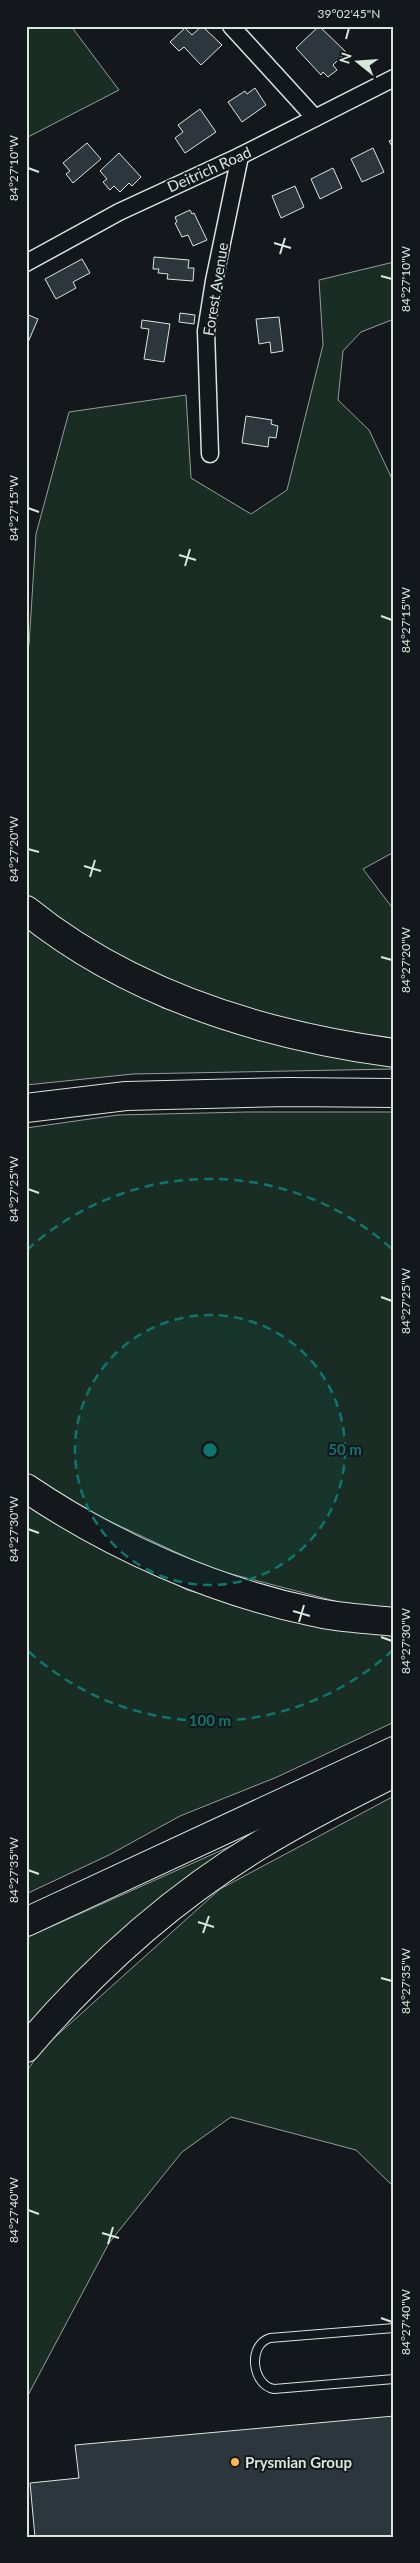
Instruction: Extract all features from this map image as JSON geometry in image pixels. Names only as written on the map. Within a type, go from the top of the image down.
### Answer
[{"type":"highway","points":[[26,910],[71,945],[146,985],[206,1010],[294,1035],[394,1053]]},
{"type":"highway","points":[[26,1108],[126,1096],[288,1092],[394,1093]]},
{"type":"highway","points":[[26,1488],[90,1527],[203,1580],[316,1613],[394,1622]]},
{"type":"highway","points":[[26,1922],[394,1751]]},
{"type":"highway","points":[[26,2048],[44,2025],[114,1955],[208,1879],[264,1842],[394,1773]]},
{"type":"street","points":[[231,26],[316,118]]},
{"type":"street","name":"Deitrich Road","points":[[26,263],[161,191],[240,156],[394,78]]},
{"type":"street","name":"Forest Avenue","points":[[210,454],[206,331],[214,281],[240,156]]},
{"type":"lane","points":[[394,2328],[270,2338],[259,2346],[255,2356],[258,2376],[265,2386],[270,2388],[394,2379]]},
{"type":"green space","points":[[26,26],[71,26],[119,90],[26,138]]},
{"type":"green space","points":[[394,262],[394,319],[361,332],[343,351],[338,400],[369,430],[394,483],[394,852],[363,869],[394,910],[394,1038],[314,1027],[210,998],[110,951],[26,897],[26,645],[29,645],[36,534],[69,412],[186,395],[191,478],[251,514],[287,490],[323,345],[319,280]]},
{"type":"green space","points":[[26,925],[63,954],[163,1008],[285,1046],[394,1065],[394,1069],[133,1074],[26,1085]]},
{"type":"green space","points":[[247,1112],[394,1112],[394,1610],[362,1608],[212,1569],[58,1497],[26,1475],[26,1128],[118,1115]]},
{"type":"green space","points":[[26,1503],[76,1532],[187,1590],[302,1621],[394,1636],[394,1722],[277,1777],[180,1816],[109,1855],[26,1894]]},
{"type":"green space","points":[[394,1796],[394,2187],[356,2150],[231,2117],[182,2152],[109,2243],[26,2399],[26,2072],[44,2047],[220,1889]]},
{"type":"green space","points":[[242,1841],[171,1889],[26,2027],[26,1938]]},
{"type":"building","points":[[202,26],[222,45],[201,65],[184,47],[179,51],[170,42],[185,28],[192,35]]},
{"type":"building","points":[[319,26],[346,52],[333,65],[337,70],[328,77],[323,72],[321,75],[296,48]]},
{"type":"building","points":[[255,88],[266,105],[242,122],[228,102],[245,91],[247,94]]},
{"type":"building","points":[[200,109],[216,132],[185,153],[175,138],[183,132],[178,125]]},
{"type":"building","points":[[394,139],[394,150],[389,141]]},
{"type":"building","points":[[87,143],[101,159],[73,183],[66,174],[70,171],[63,163]]},
{"type":"building","points":[[373,148],[384,172],[362,182],[351,159]]},
{"type":"building","points":[[119,153],[141,177],[132,186],[129,183],[120,192],[114,186],[110,190],[103,182],[107,179],[100,171]]},
{"type":"building","points":[[333,168],[342,188],[320,199],[311,179]]},
{"type":"building","points":[[295,186],[304,207],[281,218],[272,196]]},
{"type":"building","points":[[190,210],[192,214],[194,213],[207,240],[193,246],[188,235],[182,237],[175,223],[177,222],[175,217]]},
{"type":"building","points":[[154,257],[189,260],[188,268],[194,268],[193,281],[167,279],[168,274],[158,273],[159,269],[153,269]]},
{"type":"building","points":[[82,259],[90,273],[73,282],[76,288],[56,299],[45,279]]},
{"type":"building","points":[[180,313],[195,315],[194,324],[179,322]]},
{"type":"building","points":[[26,314],[38,319],[26,347]]},
{"type":"building","points":[[279,317],[283,351],[271,353],[270,342],[259,344],[256,319]]},
{"type":"building","points":[[142,320],[170,324],[164,362],[144,359],[149,329],[141,328]]},
{"type":"building","points":[[246,416],[272,420],[271,424],[278,426],[276,438],[269,437],[268,447],[242,443]]},
{"type":"building","name":"Prysmian Group","points":[[394,2416],[394,2537],[35,2537],[30,2483],[79,2478],[75,2445]]},
{"type":"place","name":"Prysmian Group","points":[[235,2462]]}]
